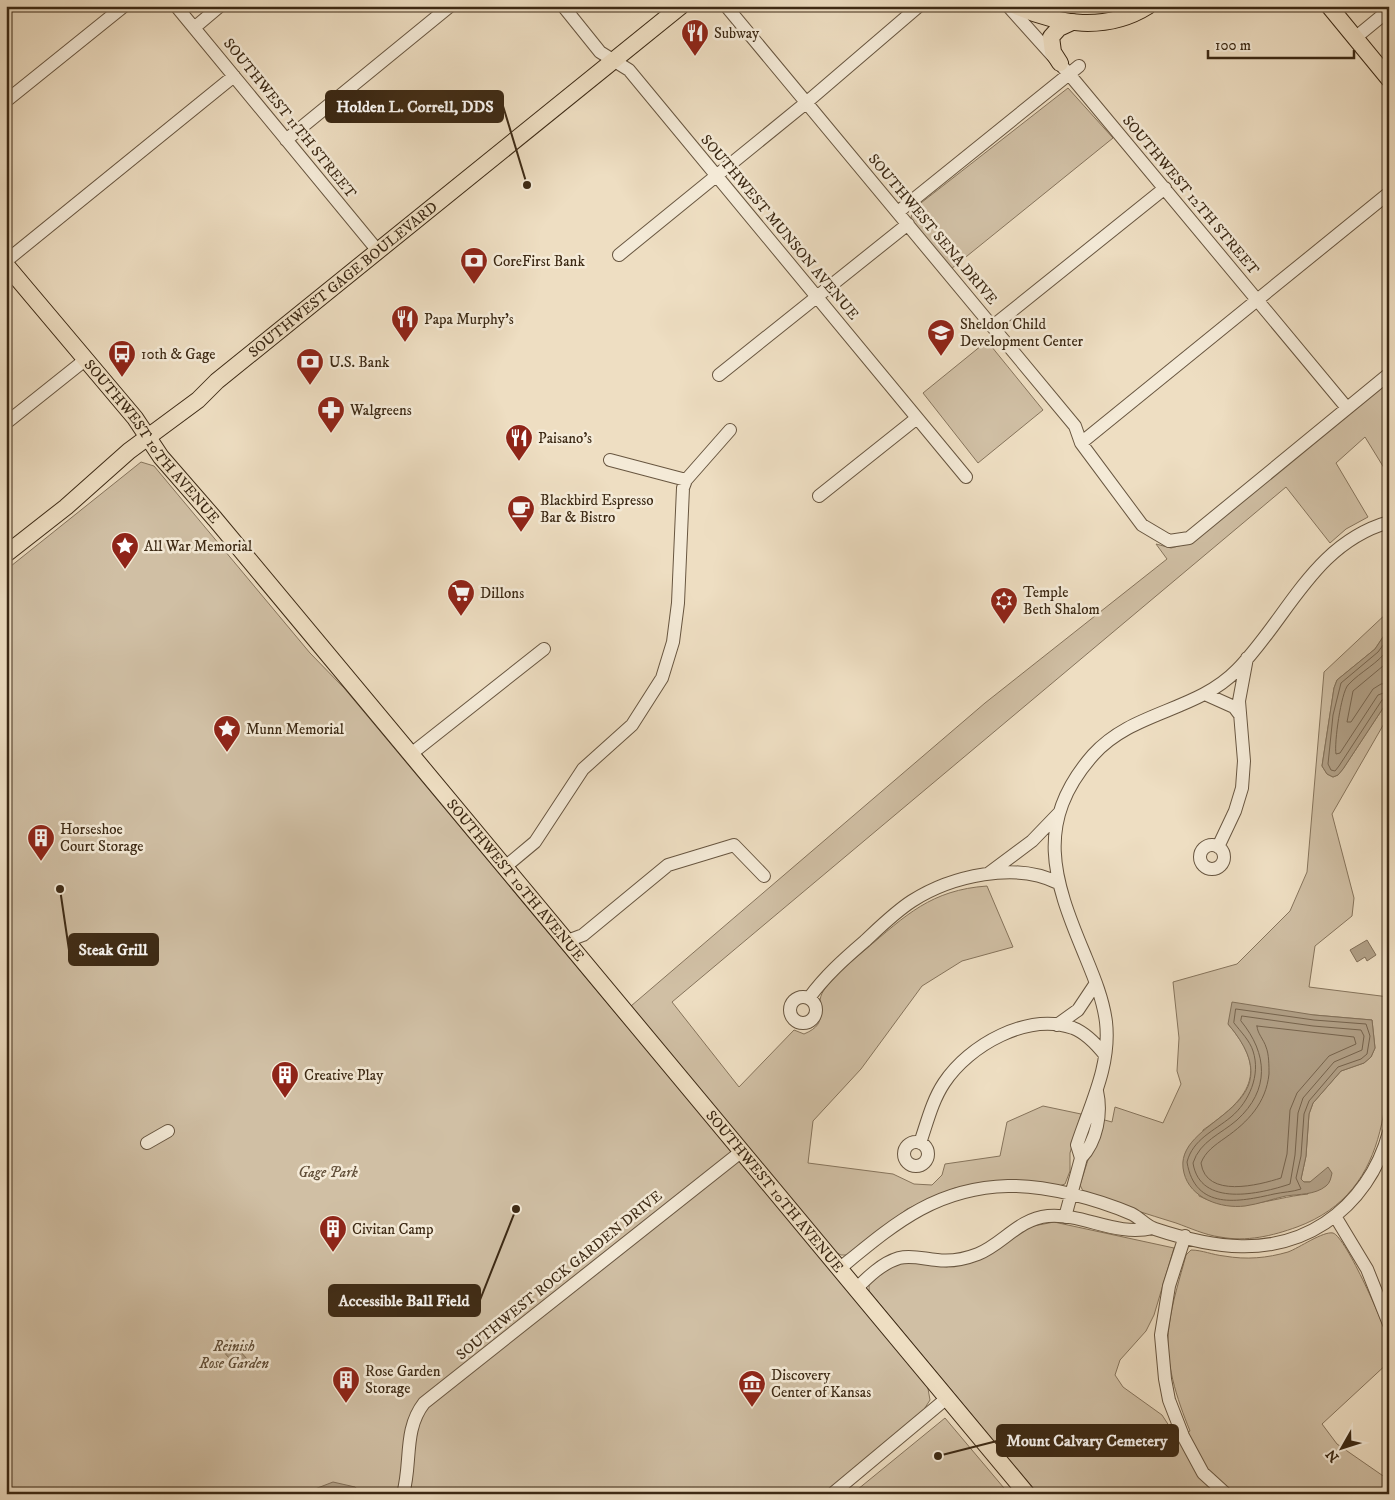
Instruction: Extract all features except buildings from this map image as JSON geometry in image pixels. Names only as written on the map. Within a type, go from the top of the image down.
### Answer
[{"type":"main road","name":"SOUTHWEST GAGE BOULEVARD","points":[[6,554],[148,438],[192,405],[218,381],[681,6]]},
{"type":"main road","points":[[1016,6],[1050,19],[1089,24],[1107,22],[1148,6]]},
{"type":"main road","points":[[1318,6],[1325,12],[1333,11],[1389,79]]},
{"type":"main road","points":[[1064,68],[1053,52],[1052,37],[1059,28],[1072,22]]},
{"type":"main road","name":"SOUTHWEST 10TH AVENUE","points":[[6,265],[135,418],[161,458],[215,518],[1027,1494]]},
{"type":"street","points":[[6,101],[124,6]]},
{"type":"street","name":"SOUTHWEST 11TH STREET","points":[[176,6],[378,251]]},
{"type":"street","points":[[194,28],[220,6]]},
{"type":"street","points":[[286,140],[450,6]]},
{"type":"street","name":"SOUTHWEST MUNSON AVENUE","points":[[562,6],[600,52],[629,70],[966,477]]},
{"type":"street","name":"SOUTHWEST SENA DRIVE","points":[[726,6],[1075,426],[1081,443],[1142,525],[1170,541],[1189,538],[1347,408]]},
{"type":"street","points":[[619,255],[807,102],[919,6]]},
{"type":"street","name":"SOUTHWEST 12TH STREET","points":[[1008,6],[1064,68],[1347,408]]},
{"type":"street","points":[[1355,38],[1389,10]]},
{"type":"street","points":[[898,212],[1064,68],[1079,66]]},
{"type":"street","points":[[6,260],[234,76]]},
{"type":"street","points":[[993,326],[1164,188]]},
{"type":"street","points":[[1081,443],[1389,193]]},
{"type":"street","points":[[719,375],[908,224]]},
{"type":"street","points":[[6,423],[85,360]]},
{"type":"street","points":[[1347,408],[1389,374]]},
{"type":"street","points":[[819,496],[918,418]]},
{"type":"street","points":[[505,867],[535,842],[583,769],[632,725],[662,678],[673,642],[678,602],[683,488],[686,480],[730,430]]},
{"type":"street","points":[[610,460],[686,480]]},
{"type":"street","points":[[987,874],[1032,842],[1059,813],[1081,771],[1107,742],[1138,721],[1191,702],[1236,672],[1331,553],[1357,534],[1389,522]]},
{"type":"street","points":[[411,754],[544,649]]},
{"type":"street","points":[[1218,847],[1235,811],[1242,788],[1244,762],[1239,701],[1248,658]]},
{"type":"street","points":[[1205,694],[1234,707],[1240,715]]},
{"type":"street","points":[[1059,813],[1055,854],[1058,883],[1063,903],[1096,983],[1106,1023],[1105,1055],[1097,1091],[1100,1107],[1096,1129],[1089,1150],[1081,1158],[1065,1217]]},
{"type":"street","points":[[567,941],[583,935],[668,865],[734,845],[764,876]]},
{"type":"street","points":[[809,998],[826,975],[912,902],[940,887],[987,874],[1018,872],[1033,873],[1058,883]]},
{"type":"street","points":[[1057,1025],[1078,1010],[1088,998],[1096,983]]},
{"type":"street","points":[[920,1143],[943,1084],[964,1058],[979,1046],[1002,1034],[1038,1026],[1057,1025],[1074,1028],[1084,1034],[1105,1055]]},
{"type":"street","points":[[147,1143],[168,1131]]},
{"type":"street","points":[[839,1269],[901,1219],[950,1195],[971,1190],[1016,1186],[1044,1189],[1071,1195],[1134,1215],[1153,1228],[1229,1247],[1259,1246],[1296,1238],[1335,1216],[1358,1194],[1378,1162],[1389,1132]]},
{"type":"street","name":"SOUTHWEST ROCK GARDEN DRIVE","points":[[403,1494],[407,1473],[410,1432],[415,1417],[424,1403],[742,1151]]},
{"type":"street","points":[[856,1289],[876,1271],[899,1258],[961,1259],[986,1250],[1017,1227],[1031,1220],[1047,1216],[1065,1217],[1135,1232],[1153,1228]]},
{"type":"street","points":[[1335,1216],[1363,1260],[1389,1324]]},
{"type":"street","points":[[1185,1236],[1169,1286],[1162,1325],[1161,1335],[1165,1379],[1169,1400],[1195,1458],[1203,1473],[1226,1494]]},
{"type":"street","points":[[832,1494],[947,1398]]},
{"type":"green space","points":[[1068,88],[1113,138],[951,269],[911,219],[912,210]]},
{"type":"green space","points":[[987,341],[1043,410],[978,463],[923,393]]},
{"type":"green space","points":[[1389,381],[1389,476],[1365,437],[1336,463],[1368,517],[1346,529],[1330,543],[1286,487],[672,1002],[739,1087],[794,1030],[804,1034],[818,1024],[821,996],[824,990],[843,969],[893,926],[920,906],[935,899],[967,888],[987,886],[1013,947],[962,961],[922,986],[861,1069],[813,1121],[808,1163],[893,1174],[914,1184],[932,1185],[942,1175],[945,1164],[1000,1156],[1007,1122],[1043,1106],[1081,1114],[1070,1153],[1070,1171],[1065,1184],[1059,1186],[955,1188],[907,1209],[848,1255],[841,1255],[833,1251],[631,1006],[985,703],[1167,559],[1156,544],[1171,548],[1190,543]]},
{"type":"green space","name":"Gage Park","points":[[141,462],[154,466],[310,653],[344,688],[622,1021],[649,1049],[927,1383],[930,1400],[921,1414],[825,1494],[6,1494],[6,570]]},
{"type":"green space","points":[[1389,611],[1389,628],[1375,649],[1337,680],[1334,688],[1322,766],[1327,774],[1333,777],[1338,775],[1343,769],[1389,699],[1389,715],[1332,814],[1354,898],[1352,916],[1315,946],[1309,987],[1389,997],[1386,1099],[1380,1132],[1369,1162],[1353,1188],[1329,1210],[1297,1227],[1278,1233],[1240,1239],[1214,1236],[1090,1195],[1083,1191],[1080,1185],[1101,1119],[1112,1122],[1115,1107],[1163,1123],[1181,1084],[1177,1071],[1179,1038],[1173,982],[1237,964],[1290,911],[1307,872],[1324,672]],"holes":[[[1314,1015],[1372,1020],[1375,1048],[1371,1057],[1364,1063],[1341,1071],[1313,1103],[1309,1114],[1306,1156],[1301,1179],[1304,1182],[1310,1182],[1308,1194],[1240,1205],[1213,1202],[1199,1196],[1203,1130],[1232,1107],[1242,1095],[1251,1071],[1248,1057],[1241,1041],[1228,1024]]]},
{"type":"green space","points":[[1054,1222],[1174,1248],[1154,1315],[1146,1331],[1120,1360],[1115,1375],[1123,1387],[1162,1415],[1177,1438],[1190,1431],[1173,1380],[1168,1353],[1168,1339],[1172,1308],[1186,1255],[1191,1250],[1232,1257],[1272,1256],[1288,1252],[1317,1237],[1333,1233],[1347,1250],[1373,1303],[1389,1343],[1389,1362],[1322,1424],[1337,1444],[1389,1480],[1389,1494],[1038,1494],[869,1291],[869,1283],[890,1265],[909,1262],[947,1267],[1028,1227]]},
{"type":"green space","points":[[945,1418],[1009,1494],[852,1494]]},
{"type":"water","points":[[1389,628],[1389,699],[1343,769],[1338,775],[1333,777],[1327,774],[1322,766],[1334,688],[1337,680],[1375,649]]},
{"type":"water","points":[[1367,940],[1376,955],[1367,961],[1365,957],[1357,962],[1350,950]]},
{"type":"water","points":[[1232,1002],[1314,1015],[1372,1020],[1375,1048],[1371,1057],[1364,1063],[1341,1071],[1313,1103],[1309,1114],[1306,1156],[1301,1179],[1304,1182],[1310,1182],[1328,1167],[1332,1173],[1331,1179],[1322,1189],[1312,1193],[1286,1196],[1245,1206],[1226,1206],[1208,1200],[1187,1182],[1184,1173],[1185,1154],[1195,1138],[1243,1095],[1251,1077],[1247,1053],[1228,1024]]},
{"type":"water","points":[[227,1340],[232,1342],[247,1359],[245,1367],[237,1367],[222,1350],[223,1343]]},
{"type":"water","points":[[333,1482],[355,1487],[363,1494],[302,1494]]},
{"type":"place","name":"Subway","points":[[695,57]]},
{"type":"place","name":"Holden L. Correll, DDS","points":[[527,185]]},
{"type":"place","name":"CoreFirst Bank","points":[[474,285]]},
{"type":"place","name":"Papa Murphy's","points":[[405,343]]},
{"type":"place","name":"Sheldon Child Development Center","points":[[941,357]]},
{"type":"place","name":"10th & Gage","points":[[122,378]]},
{"type":"place","name":"U.S. Bank","points":[[310,386]]},
{"type":"place","name":"Walgreens","points":[[331,434]]},
{"type":"place","name":"Paisano's","points":[[519,462]]},
{"type":"place","name":"Blackbird Espresso Bar & Bistro","points":[[521,533]]},
{"type":"place","name":"All War Memorial","points":[[125,570]]},
{"type":"place","name":"Dillons","points":[[461,617]]},
{"type":"place","name":"Temple Beth Shalom","points":[[1004,625]]},
{"type":"place","name":"Munn Memorial","points":[[227,753]]},
{"type":"place","name":"Horseshoe Court Storage","points":[[41,862]]},
{"type":"place","name":"Steak Grill","points":[[60,889]]},
{"type":"place","name":"Creative Play","points":[[285,1099]]},
{"type":"place","name":"Accessible Ball Field","points":[[516,1209]]},
{"type":"place","name":"Civitan Camp","points":[[333,1253]]},
{"type":"place","name":"Rose Garden Storage","points":[[346,1404]]},
{"type":"place","name":"Discovery Center of Kansas","points":[[752,1408]]},
{"type":"place","name":"Mount Calvary Cemetery","points":[[938,1456]]},
{"type":"park label","name":"Reinish Rose Garden","points":[[234,1354]]}]
